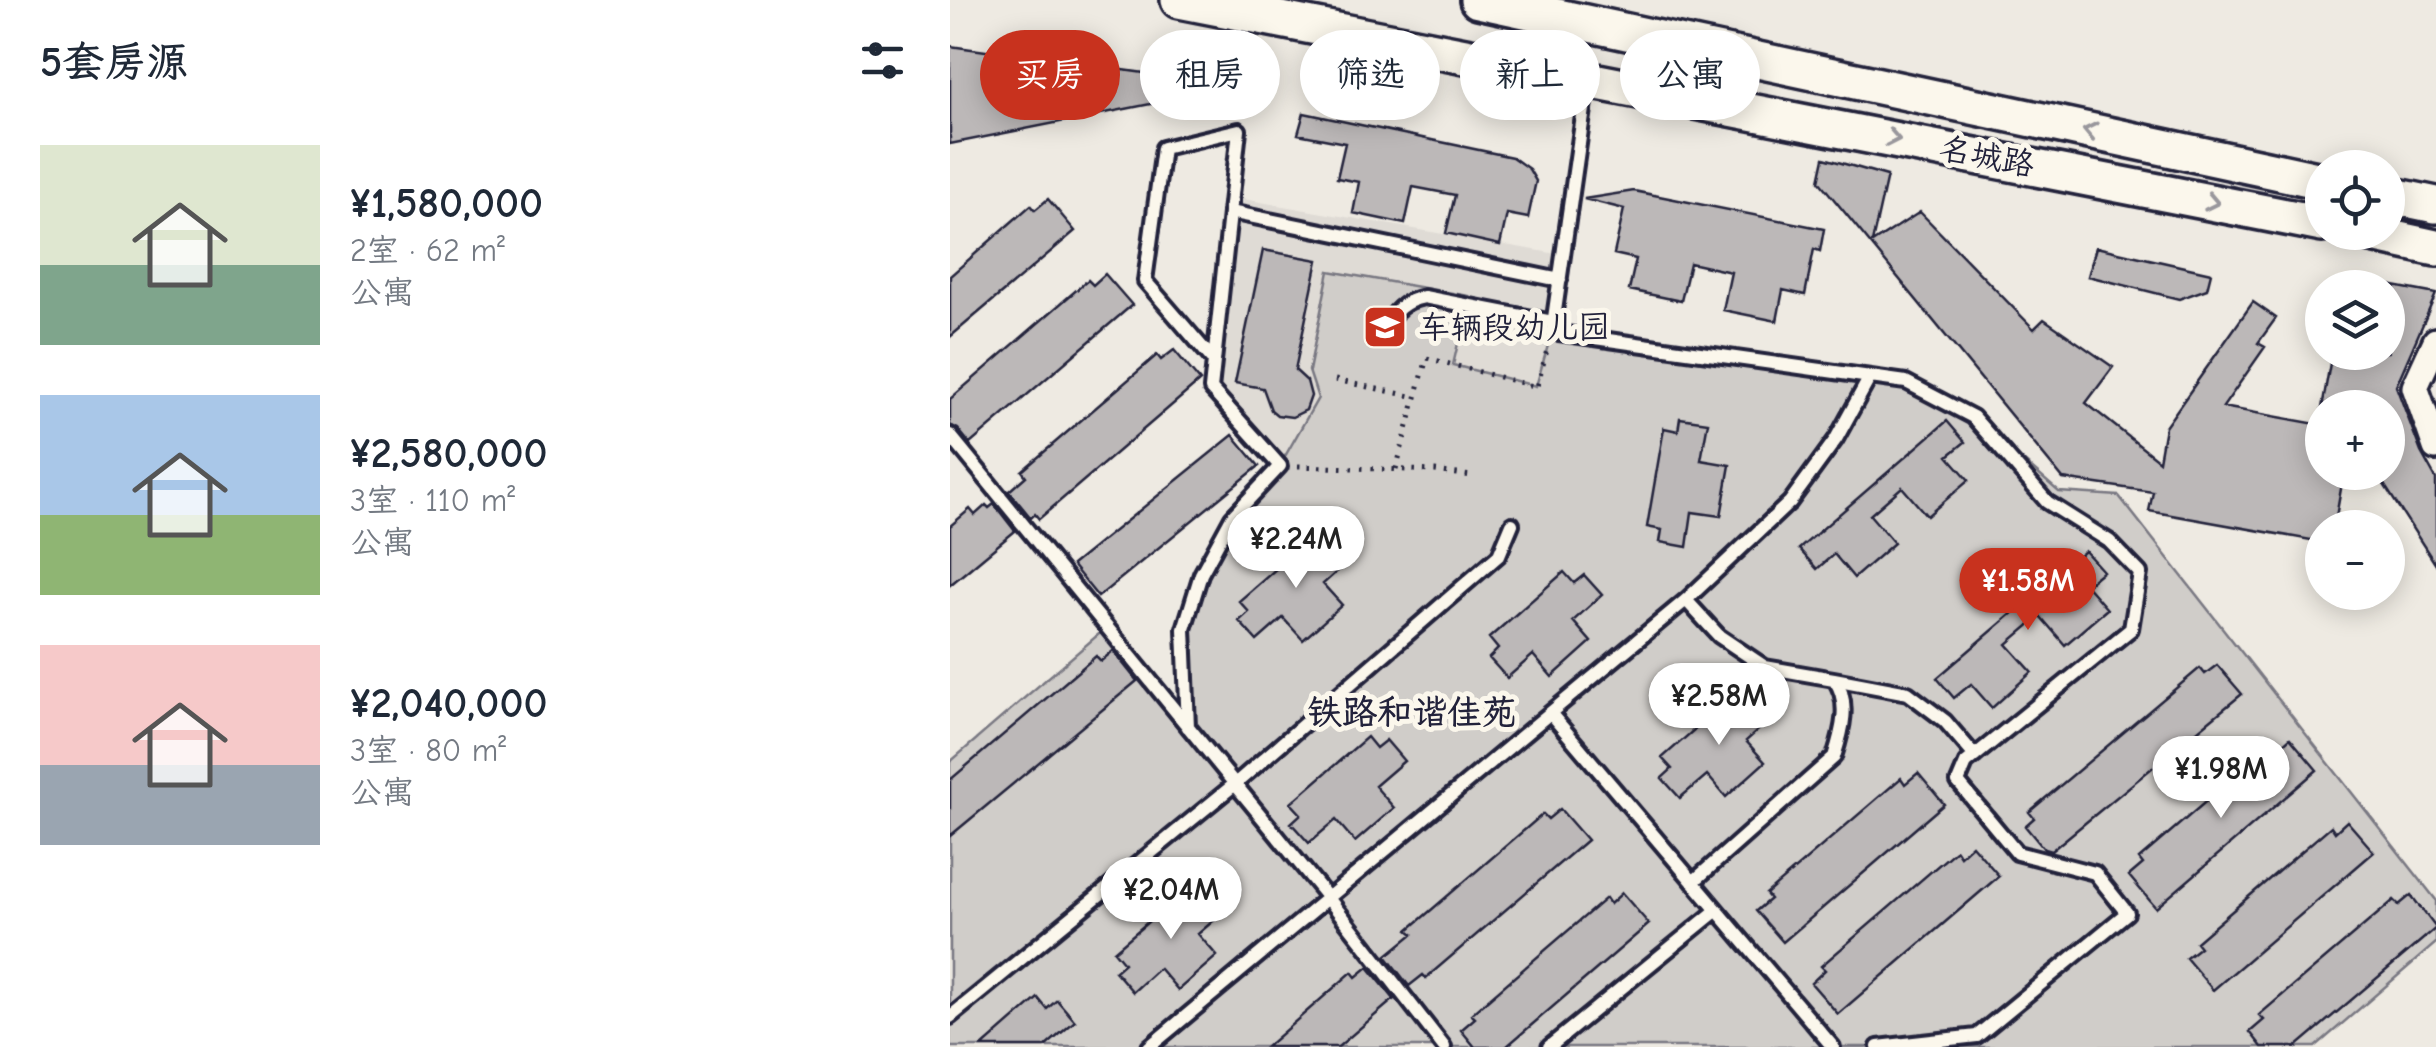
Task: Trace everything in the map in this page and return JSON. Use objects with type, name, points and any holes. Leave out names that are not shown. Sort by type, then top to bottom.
[{"type":"main road","name":"名城路","points":[[1179,0],[1312,12],[1460,47]]},
{"type":"main road","name":"名城路","points":[[1478,0],[2305,177]]},
{"type":"main road","name":"名城路","points":[[1600,80],[2305,221]]},
{"type":"main road","points":[[2405,198],[2436,205]]},
{"type":"main road","points":[[2405,241],[2436,248]]},
{"type":"street","points":[[2436,340],[2415,387],[2436,448]]},
{"type":"lane","points":[[1553,327],[1583,120]]},
{"type":"lane","points":[[1188,727],[1184,629],[1201,574],[1232,517],[1280,466],[1211,388],[1214,361],[1230,212],[1238,130],[1162,148],[1145,281],[1214,361]]},
{"type":"lane","points":[[1230,212],[1560,280]]},
{"type":"lane","points":[[1385,328],[1394,311],[1424,296],[1553,327],[1906,382],[1974,417],[2047,502],[2109,541],[2140,573],[2131,629],[1966,763],[1958,782],[2017,854],[2095,873],[2127,913],[1978,1036],[1878,1047]]},
{"type":"lane","points":[[1150,1047],[1686,600],[1790,502],[1836,440],[1870,377]]},
{"type":"lane","points":[[950,435],[1328,898],[1444,1047]]},
{"type":"lane","points":[[950,1017],[1235,784],[1499,555],[1512,524]]},
{"type":"lane","points":[[1686,600],[1718,636],[1765,666],[1908,693],[1945,721],[1974,756]]},
{"type":"lane","points":[[1693,882],[1834,757],[1843,728],[1842,690],[1834,679]]},
{"type":"lane","points":[[1550,713],[1833,1047]]},
{"type":"lane","points":[[1550,1047],[1717,910]]},
{"type":"path","points":[[1396,470],[1427,358],[1537,386],[1553,327]]},
{"type":"path","points":[[1336,380],[1416,397]]},
{"type":"path","points":[[1280,466],[1472,476]]},
{"type":"shaded area","name":"车辆段幼儿园","points":[[1232,197],[1563,255],[1552,332],[1537,387],[1411,354],[1280,466],[1211,389]]},
{"type":"shaded area","points":[[1329,271],[1469,296],[1453,365],[1536,386],[1552,332],[1906,382],[1973,417],[2059,492],[2119,496],[2436,900],[2436,943],[2315,1047],[950,1047],[950,762],[1107,627],[1187,726],[1184,629],[1232,517],[1280,465],[1318,398],[1309,371]]},
{"type":"building","points":[[950,46],[980,50],[980,120],[1070,120],[950,144]]},
{"type":"building","points":[[1120,70],[1140,72],[1140,106],[1120,110]]},
{"type":"building","points":[[1302,120],[1337,120],[1512,157],[1529,169],[1536,181],[1528,218],[1507,214],[1500,245],[1446,233],[1455,195],[1413,187],[1405,224],[1353,213],[1359,182],[1337,178],[1345,143],[1298,134]]},
{"type":"building","points":[[1824,158],[1887,176],[1872,243],[1920,212],[2034,329],[2044,319],[2113,367],[2086,403],[2159,461],[2165,427],[2253,302],[2276,318],[2258,343],[2265,347],[2223,407],[2305,422],[2305,490],[2341,490],[2337,510],[2305,510],[2305,539],[2149,511],[2153,492],[2063,479],[1819,181]]},
{"type":"building","points":[[1634,191],[1824,229],[1820,251],[1814,249],[1805,295],[1783,290],[1777,321],[1723,310],[1731,272],[1690,263],[1681,301],[1629,290],[1636,259],[1614,254],[1624,209],[1584,199]]},
{"type":"building","points":[[1048,199],[1075,231],[950,337],[950,276],[1031,205],[1035,210]]},
{"type":"building","points":[[2096,247],[2211,273],[2207,289],[2179,299],[2088,276]]},
{"type":"building","points":[[1263,250],[1318,260],[1295,370],[1307,381],[1311,396],[1306,410],[1292,417],[1271,410],[1263,388],[1235,383]]},
{"type":"building","points":[[1105,274],[1132,305],[970,444],[950,425],[950,399],[1088,280],[1093,285]]},
{"type":"building","points":[[2405,288],[2436,294],[2405,365]]},
{"type":"building","points":[[1174,350],[1200,381],[1039,519],[1035,514],[1031,518],[1009,491],[1026,476],[1022,471],[1157,355],[1161,360]]},
{"type":"building","points":[[2329,370],[2403,370],[2398,390],[2325,390]]},
{"type":"building","points":[[2405,410],[2436,479],[2436,565],[2405,517],[2405,510],[2401,510],[2388,490],[2405,490]]},
{"type":"building","points":[[1680,418],[1708,422],[1701,460],[1730,465],[1721,516],[1692,512],[1687,547],[1660,542],[1662,530],[1647,527],[1664,428],[1678,431]]},
{"type":"building","points":[[1947,421],[1965,442],[1948,456],[1969,480],[1927,516],[1902,487],[1870,515],[1894,543],[1854,578],[1834,554],[1817,569],[1799,549]]},
{"type":"building","points":[[1233,435],[1259,466],[1098,597],[1072,565]]},
{"type":"building","points":[[994,504],[1015,531],[950,585],[950,526],[970,509],[975,515],[986,505],[989,508]]},
{"type":"building","points":[[1315,535],[1324,546],[1334,538],[1352,558],[1323,584],[1342,605],[1303,640],[1283,618],[1257,641],[1239,621],[1249,612],[1239,601]]},
{"type":"building","points":[[2085,551],[2103,571],[2086,585],[2107,609],[2065,645],[2040,616],[2007,644],[2032,672],[1992,708],[1971,684],[1954,698],[1937,678]]},
{"type":"building","points":[[1564,572],[1574,583],[1584,575],[1602,595],[1573,621],[1591,642],[1552,677],[1533,655],[1507,678],[1489,658],[1498,649],[1489,638]]},
{"type":"building","points":[[1113,651],[1137,681],[950,836],[950,780],[1096,656],[1101,661]]},
{"type":"building","points":[[2217,665],[2242,694],[2051,851],[2044,849],[2025,826],[2034,818],[2029,812],[2200,668],[2205,674]]},
{"type":"building","points":[[1737,692],[1747,703],[1757,695],[1775,715],[1746,741],[1765,762],[1726,797],[1707,775],[1680,798],[1662,778],[1672,769],[1662,758]]},
{"type":"building","points":[[1367,737],[1376,748],[1386,740],[1404,761],[1375,786],[1394,808],[1355,842],[1336,820],[1309,843],[1291,823],[1301,814],[1291,803]]},
{"type":"building","points":[[2290,738],[2317,770],[2156,908],[2129,876],[2143,864],[2139,859],[2274,743],[2278,749]]},
{"type":"building","points":[[1918,773],[1944,804],[1783,942],[1756,911],[1770,899],[1766,894],[1901,778],[1905,784]]},
{"type":"building","points":[[1560,809],[1587,840],[1426,978],[1423,975],[1409,986],[1386,956],[1413,934],[1408,930],[1543,814],[1548,819]]},
{"type":"building","points":[[2347,821],[2374,852],[2213,990],[2186,958],[2200,947],[2196,942],[2331,826],[2335,832]]},
{"type":"building","points":[[1972,845],[1999,876],[1838,1014],[1811,983],[1825,970],[1821,966],[1956,850],[1960,856]]},
{"type":"building","points":[[1190,886],[1200,897],[1209,888],[1227,909],[1198,934],[1217,956],[1178,990],[1159,968],[1133,992],[1115,971],[1124,963],[1114,951]]},
{"type":"building","points":[[1622,893],[1649,924],[1506,1047],[1475,1047],[1461,1030],[1475,1018],[1471,1014],[1606,898],[1610,904]]},
{"type":"building","points":[[2411,895],[2436,928],[2296,1047],[2262,1047],[2250,1032],[2264,1020],[2259,1015],[2394,900],[2399,905]]},
{"type":"building","points":[[1368,967],[1394,999],[1338,1047],[1266,1047],[1352,972],[1356,977]]},
{"type":"building","points":[[1038,998],[1047,1009],[1057,1000],[1075,1021],[1045,1047],[982,1047]]},
{"type":"place","name":"车辆段幼儿园","points":[[1385,327]]},
{"type":"district","name":"铁路和谐佳苑","points":[[1412,712]]}]
